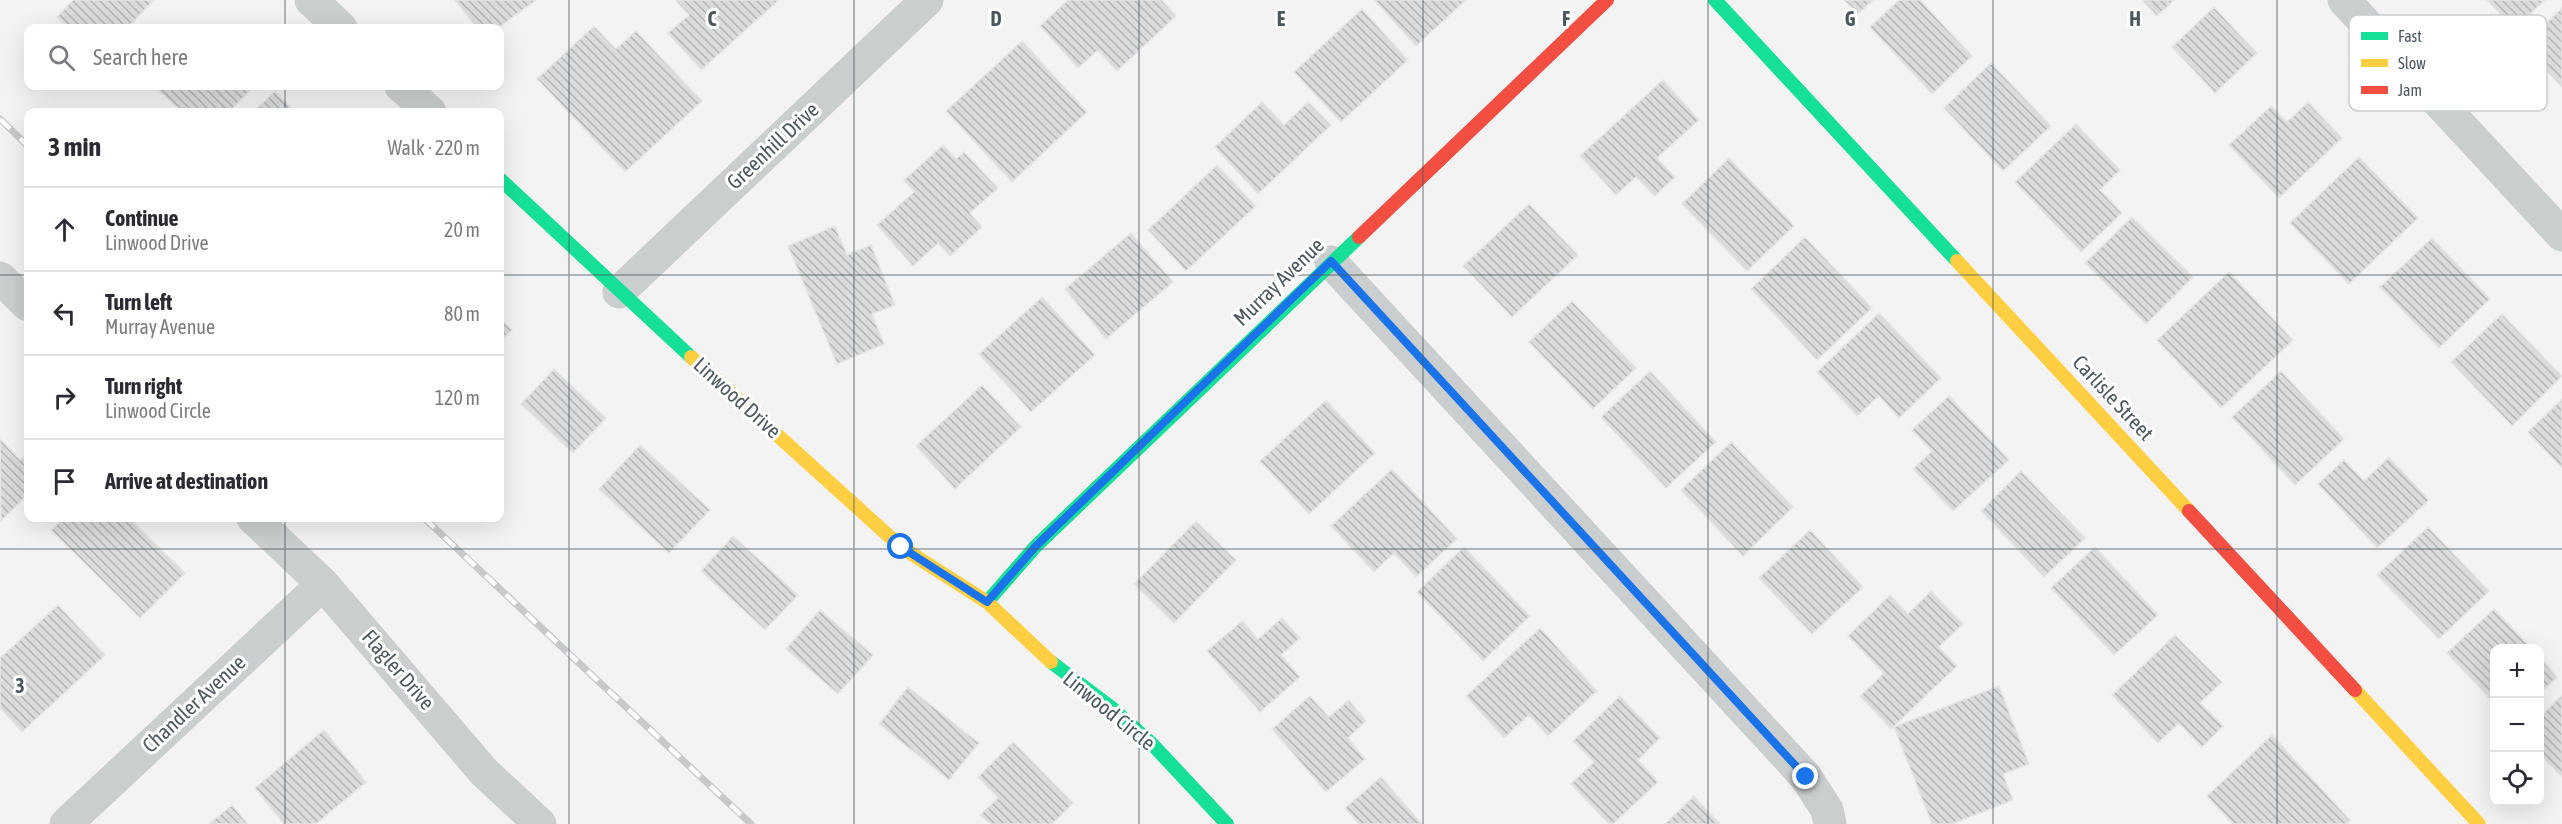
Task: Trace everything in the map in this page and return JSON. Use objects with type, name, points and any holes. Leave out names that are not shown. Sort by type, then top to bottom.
[{"type":"street","points":[[311,0],[337,24]]},
{"type":"street","name":"Greenhill Drive","points":[[619,292],[927,0]]},
{"type":"street","name":"Murray Avenue","points":[[987,602],[1036,546],[1331,261],[1607,0]]},
{"type":"street","name":"Carlisle Street","points":[[1715,0],[2480,824]]},
{"type":"street","points":[[2344,0],[2358,15]]},
{"type":"street","points":[[405,90],[426,108]]},
{"type":"street","points":[[2447,111],[2562,235]]},
{"type":"street","name":"Linwood Drive","points":[[504,182],[619,292],[901,547],[987,602]]},
{"type":"street","points":[[1331,261],[1806,777],[1827,810],[1830,824]]},
{"type":"street","points":[[0,278],[24,301]]},
{"type":"street","name":"Flagler Drive","points":[[257,522],[323,584],[484,772],[540,824]]},
{"type":"street","name":"Chandler Avenue","points":[[66,824],[323,584]]},
{"type":"street","name":"Linwood Circle","points":[[987,602],[1058,669],[1112,708],[1152,744],[1227,824]]},
{"type":"building","points":[[73,0],[154,0],[131,24],[65,24],[57,17]]},
{"type":"building","points":[[455,0],[536,0],[503,24],[474,24]]},
{"type":"building","points":[[675,0],[779,0],[701,70],[668,33],[689,15]]},
{"type":"building","points":[[1068,0],[1162,0],[1176,16],[1117,71],[1098,50],[1078,68],[1040,26]]},
{"type":"building","points":[[1374,0],[1466,0],[1416,46]]},
{"type":"building","points":[[1844,0],[1873,0],[1858,14]]},
{"type":"building","points":[[1899,0],[1920,0],[1972,56],[1932,94],[1870,27]]},
{"type":"building","points":[[2142,0],[2174,0],[2157,16]]},
{"type":"building","points":[[2487,0],[2545,0],[2529,15],[2501,15]]},
{"type":"building","points":[[2214,7],[2257,53],[2215,93],[2172,47]]},
{"type":"building","points":[[2562,8],[2562,87],[2547,72],[2547,22]]},
{"type":"building","points":[[1362,9],[1408,60],[1341,122],[1294,72]]},
{"type":"building","points":[[594,26],[616,49],[636,31],[702,101],[625,172],[537,79]]},
{"type":"building","points":[[1022,41],[1087,112],[1012,182],[946,111]]},
{"type":"building","points":[[1991,63],[2051,126],[2003,171],[1944,108]]},
{"type":"building","points":[[1663,80],[1699,120],[1657,158],[1675,177],[1655,196],[1636,177],[1616,195],[1580,156]]},
{"type":"building","points":[[158,90],[250,90],[233,108],[178,108]]},
{"type":"building","points":[[275,91],[291,108],[257,108]]},
{"type":"building","points":[[1262,102],[1284,125],[1308,102],[1331,125],[1258,194],[1215,147]]},
{"type":"building","points":[[2308,102],[2342,138],[2279,198],[2229,145],[2271,106],[2287,122]]},
{"type":"building","points":[[2076,124],[2120,170],[2100,190],[2122,213],[2081,252],[2015,182]]},
{"type":"building","points":[[943,145],[956,159],[964,152],[998,188],[970,213],[982,227],[950,256],[938,243],[913,266],[877,225],[914,192],[904,180]]},
{"type":"building","points":[[2359,157],[2418,218],[2349,284],[2290,223]]},
{"type":"building","points":[[1729,158],[1794,226],[1747,271],[1682,204]]},
{"type":"building","points":[[1217,165],[1256,206],[1186,271],[1148,230]]},
{"type":"building","points":[[1529,204],[1578,255],[1512,317],[1463,266]]},
{"type":"building","points":[[2132,217],[2193,277],[2146,324],[2085,263]]},
{"type":"building","points":[[835,226],[847,255],[871,245],[895,305],[872,314],[884,344],[837,364],[788,246]]},
{"type":"building","points":[[1131,233],[1173,282],[1106,339],[1065,289]]},
{"type":"building","points":[[1805,237],[1872,308],[1817,360],[1751,289]]},
{"type":"building","points":[[2432,238],[2490,299],[2439,348],[2380,287]]},
{"type":"building","points":[[2229,272],[2293,340],[2221,408],[2157,340]]},
{"type":"building","points":[[1042,297],[1095,355],[1031,412],[979,354]]},
{"type":"building","points":[[1572,301],[1636,368],[1593,409],[1529,342]]},
{"type":"building","points":[[1879,313],[1941,378],[1899,418],[1879,396],[1857,416],[1817,372]]},
{"type":"building","points":[[2502,314],[2562,376],[2512,426],[2451,362]]},
{"type":"building","points":[[504,322],[512,330],[504,338]]},
{"type":"building","points":[[554,369],[606,418],[573,453],[521,404]]},
{"type":"building","points":[[1650,371],[1716,442],[1666,488],[1601,417]]},
{"type":"building","points":[[2281,371],[2344,439],[2295,485],[2232,417]]},
{"type":"building","points":[[982,385],[1021,427],[955,489],[916,446]]},
{"type":"building","points":[[1949,396],[2009,460],[1953,511],[1913,469],[1932,451],[1912,430]]},
{"type":"building","points":[[2562,399],[2562,468],[2528,432]]},
{"type":"building","points":[[1326,400],[1375,453],[1309,514],[1260,461]]},
{"type":"building","points":[[0,439],[20,460],[24,456],[24,498],[1,521]]},
{"type":"building","points":[[1731,442],[1793,507],[1743,556],[1681,490]]},
{"type":"building","points":[[640,445],[710,510],[669,553],[599,489]]},
{"type":"building","points":[[2389,457],[2429,500],[2377,548],[2318,484],[2344,460],[2364,481]]},
{"type":"building","points":[[1392,469],[1457,539],[1416,577],[1394,553],[1374,572],[1331,526]]},
{"type":"building","points":[[2021,471],[2085,538],[2044,577],[1981,511]]},
{"type":"building","points":[[1196,521],[1236,560],[1174,623],[1134,584]]},
{"type":"building","points":[[60,522],[133,522],[185,573],[140,618],[51,530]]},
{"type":"building","points":[[2428,527],[2489,591],[2439,639],[2377,575]]},
{"type":"building","points":[[1810,530],[1863,587],[1812,634],[1759,578]]},
{"type":"building","points":[[733,536],[798,595],[765,630],[701,571]]},
{"type":"building","points":[[1464,547],[1530,616],[1483,661],[1417,592]]},
{"type":"building","points":[[2095,547],[2158,615],[2114,655],[2051,588]]},
{"type":"building","points":[[1931,591],[1963,624],[1939,647],[1957,666],[1891,729],[1860,696],[1884,673],[1848,636],[1890,595],[1908,614]]},
{"type":"building","points":[[58,605],[105,655],[22,732],[0,708],[0,658]]},
{"type":"building","points":[[2494,609],[2527,644],[2490,644],[2490,699],[2447,653]]},
{"type":"building","points":[[820,610],[873,655],[838,694],[786,649]]},
{"type":"building","points":[[1282,618],[1300,638],[1281,655],[1300,677],[1260,712],[1207,651],[1242,621],[1258,639]]},
{"type":"building","points":[[1540,628],[1597,691],[1548,736],[1529,715],[1504,738],[1466,696]]},
{"type":"building","points":[[2175,635],[2222,682],[2200,703],[2223,726],[2202,747],[2179,723],[2158,743],[2112,695]]},
{"type":"building","points":[[2544,662],[2557,677],[2544,689]]},
{"type":"building","points":[[1999,686],[2029,764],[2003,774],[2013,800],[1952,824],[1932,824],[1894,727]]},
{"type":"building","points":[[908,687],[979,743],[949,780],[879,724]]},
{"type":"building","points":[[2562,695],[2562,777],[2544,758],[2544,713]]},
{"type":"building","points":[[1310,696],[1329,717],[1349,700],[1366,721],[1348,738],[1365,759],[1326,792],[1272,729]]},
{"type":"building","points":[[1620,696],[1660,738],[1638,760],[1658,782],[1613,824],[1609,824],[1571,784],[1594,762],[1573,741]]},
{"type":"building","points":[[324,730],[366,782],[316,824],[284,824],[255,788]]},
{"type":"building","points":[[2272,735],[2350,820],[2346,824],[2233,824],[2207,796]]},
{"type":"building","points":[[1013,742],[1073,803],[1052,824],[990,824],[980,815],[998,798],[978,777]]},
{"type":"building","points":[[1381,777],[1422,824],[1359,824],[1345,808]]},
{"type":"building","points":[[1694,796],[1720,824],[1665,824]]},
{"type":"building","points":[[232,805],[248,824],[209,824]]},
{"type":"railway","points":[[0,119],[24,142]]},
{"type":"railway","points":[[428,522],[751,824]]},
{"type":"traffic: fast","points":[[1715,0],[1957,261]]},
{"type":"traffic: fast","points":[[504,183],[691,357]]},
{"type":"traffic: fast","points":[[987,602],[1036,546],[1359,237]]},
{"type":"traffic: fast","points":[[1051,662],[1112,708],[1152,744],[1227,824]]},
{"type":"traffic: slow","points":[[1957,261],[2189,511]]},
{"type":"traffic: slow","points":[[691,357],[901,547],[987,602],[1051,662]]},
{"type":"traffic: slow","points":[[2355,690],[2479,824]]},
{"type":"traffic: jam","points":[[1359,237],[1607,0]]},
{"type":"traffic: jam","points":[[2189,511],[2355,690]]},
{"type":"route","points":[[901,547],[987,602],[1036,546],[1331,261],[1806,777]]}]
